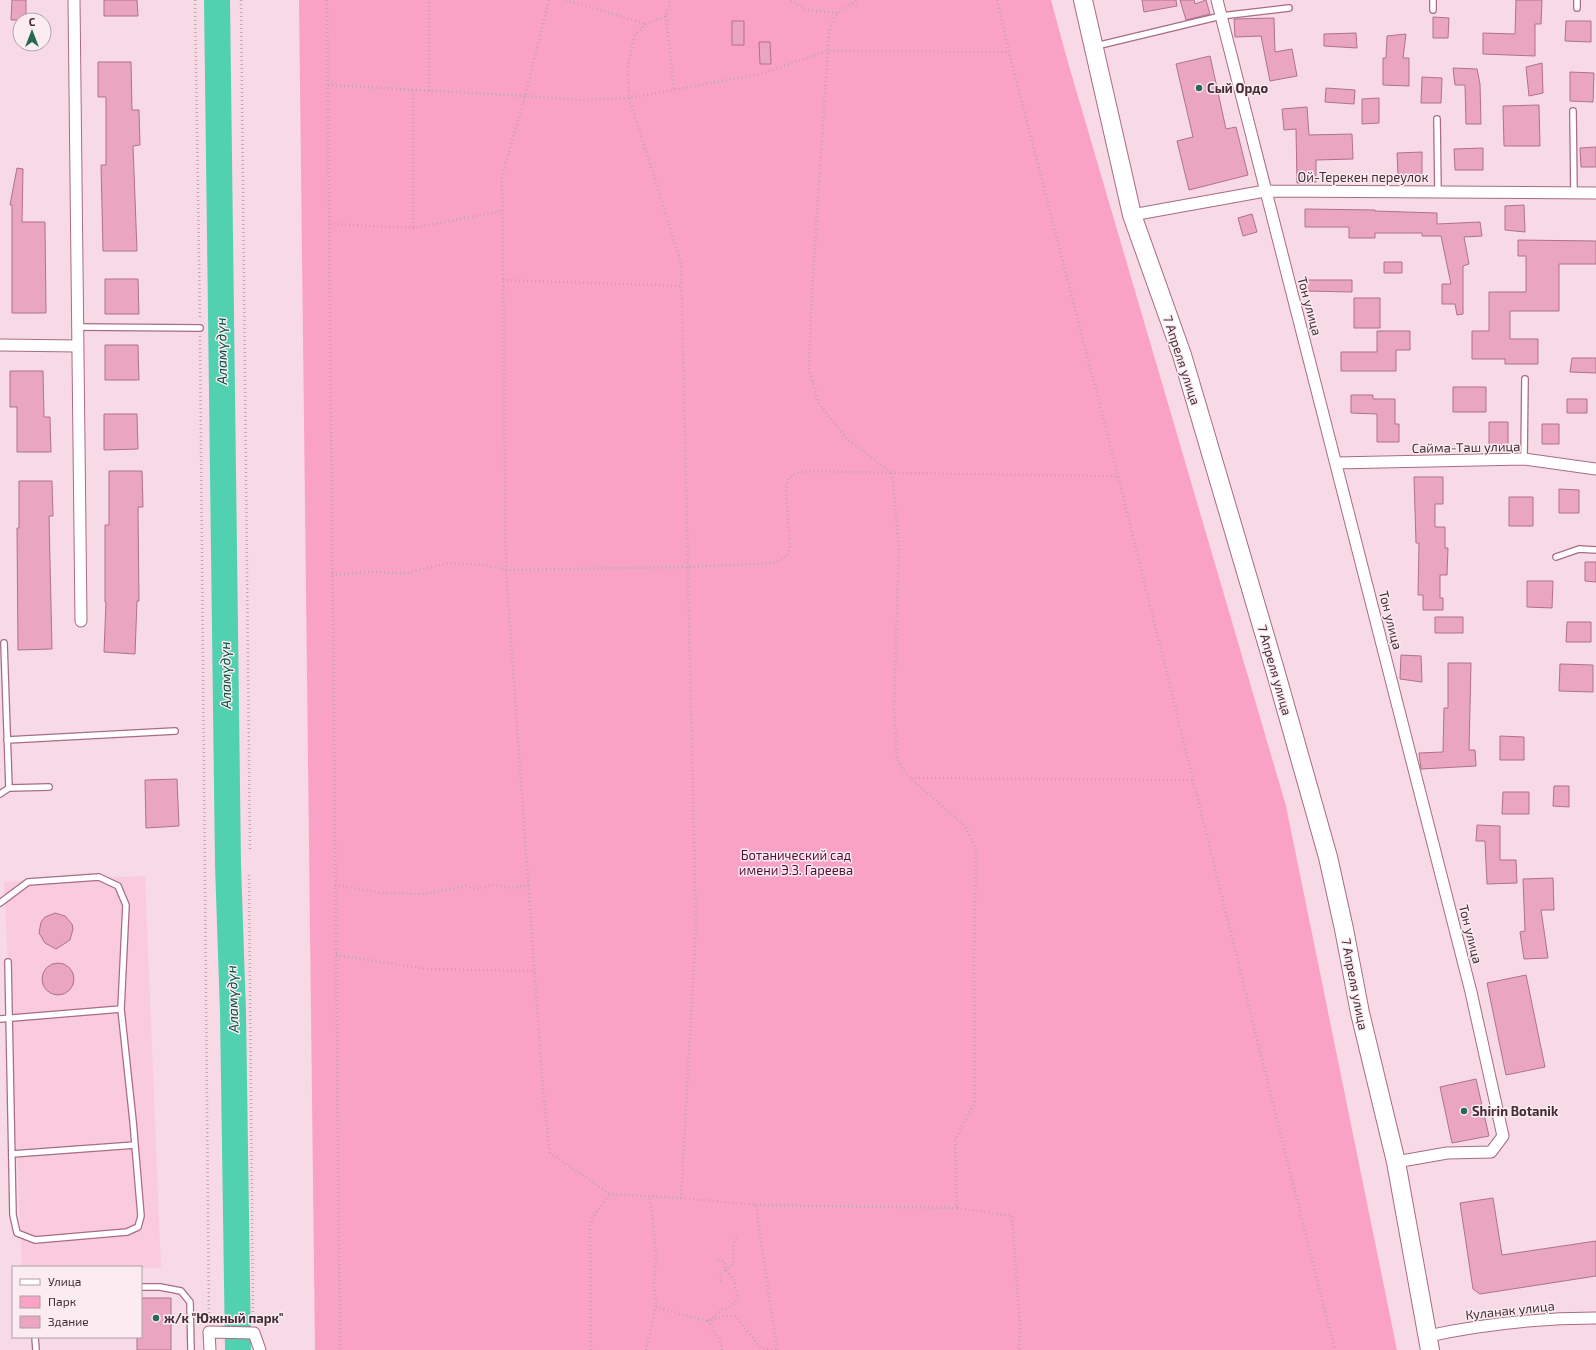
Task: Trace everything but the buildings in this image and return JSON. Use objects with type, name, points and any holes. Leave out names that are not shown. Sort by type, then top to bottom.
[{"type":"main road","name":"7 Апреля улица","points":[[1083,0],[1132,215],[1182,355],[1306,776],[1328,857],[1344,929],[1360,1013],[1396,1162],[1429,1343]]},
{"type":"street","points":[[74,0],[81,621]]},
{"type":"street","name":"Тон улица","points":[[1217,0],[1469,984],[1503,1136],[1491,1152],[1446,1153],[1396,1162]]},
{"type":"street","name":"Ой-Терекен переулок","points":[[1132,215],[1265,191],[1596,193]]},
{"type":"street","points":[[0,345],[78,346]]},
{"type":"street","name":"Сайма-Таш улица","points":[[1336,463],[1524,459],[1596,469]]},
{"type":"street","name":"Куланак улица","points":[[1429,1343],[1467,1328],[1551,1318],[1596,1318]]},
{"type":"street","points":[[210,1350],[211,1332],[250,1333],[260,1350]]},
{"type":"lane","points":[[1434,0],[1434,10]]},
{"type":"lane","points":[[1577,0],[1577,8]]},
{"type":"lane","points":[[1094,47],[1220,16],[1289,8]]},
{"type":"lane","points":[[1573,111],[1574,193]]},
{"type":"lane","points":[[1437,119],[1438,192]]},
{"type":"lane","points":[[77,327],[200,328]]},
{"type":"lane","points":[[1524,379],[1524,459]]},
{"type":"lane","points":[[1556,557],[1579,549],[1596,550]]},
{"type":"lane","points":[[4,643],[9,788]]},
{"type":"lane","points":[[8,740],[175,732]]},
{"type":"lane","points":[[0,794],[9,788],[49,787]]},
{"type":"lane","points":[[0,903],[28,882],[99,877],[118,886],[126,905],[121,1009],[141,1216],[138,1227],[127,1232],[35,1240],[17,1233],[12,1215],[8,962]]},
{"type":"lane","points":[[0,1019],[121,1009]]},
{"type":"lane","points":[[12,1154],[135,1146]]},
{"type":"lane","points":[[142,1287],[160,1287],[181,1291],[190,1302],[190,1350]]},
{"type":"lane","points":[[35,1338],[36,1350]]},
{"type":"path","points":[[195,0],[200,328],[204,859],[211,1332]]},
{"type":"path","points":[[241,0],[250,852]]},
{"type":"path","points":[[327,0],[340,1350]]},
{"type":"path","points":[[429,91],[430,0]]},
{"type":"path","points":[[549,0],[525,96],[502,176],[502,211],[506,570],[543,1090],[550,1153],[610,1194],[682,1198],[756,1205],[957,1208],[1012,1216],[1020,1326],[1019,1350]]},
{"type":"path","points":[[566,0],[646,24]]},
{"type":"path","points":[[670,0],[666,16],[674,89]]},
{"type":"path","points":[[791,0],[806,10],[838,13]]},
{"type":"path","points":[[858,0],[838,13],[832,21],[827,51],[812,290],[809,369],[819,404],[846,438],[892,473],[899,547],[894,706],[896,759],[906,774],[965,826],[976,848],[974,957],[975,1102],[956,1140],[957,1208]]},
{"type":"path","points":[[997,0],[1118,476],[1335,1350]]},
{"type":"path","points":[[666,16],[646,24],[635,35],[628,64],[629,98],[682,262],[696,926],[682,1198]]},
{"type":"path","points":[[328,85],[578,100],[629,98],[760,74],[827,51],[1009,52]]},
{"type":"path","points":[[413,90],[413,228]]},
{"type":"path","points":[[329,224],[413,228],[502,211]]},
{"type":"path","points":[[503,280],[682,286]]},
{"type":"path","points":[[332,575],[367,572],[406,573],[448,564],[485,565],[506,570],[688,567],[775,563],[787,556],[790,546],[786,489],[789,478],[798,472],[1118,476]]},
{"type":"path","points":[[911,778],[1193,780]]},
{"type":"path","points":[[249,875],[250,1333]]},
{"type":"path","points":[[336,885],[382,893],[425,894],[466,886],[477,889],[494,885],[511,888],[528,885]]},
{"type":"path","points":[[336,955],[426,969],[535,971]]},
{"type":"path","points":[[591,1350],[590,1221],[610,1194]]},
{"type":"path","points":[[646,1350],[656,1306],[654,1287],[656,1255],[652,1213],[648,1196]]},
{"type":"path","points":[[656,1306],[679,1314],[708,1321],[724,1316],[736,1316],[757,1345],[767,1350],[777,1350],[756,1205]]},
{"type":"path","points":[[721,1284],[720,1276],[733,1264],[733,1246],[737,1237]]},
{"type":"path","points":[[708,1321],[723,1309],[731,1306],[738,1298],[735,1281],[726,1270],[724,1262],[718,1259]]},
{"type":"path","points":[[708,1321],[720,1343],[722,1350]]},
{"type":"shaded area","points":[[145,876],[161,1268],[142,1268],[142,1266],[22,1266],[4,882]]},
{"type":"green space","name":"Ботанический сад имени Э.З. Гареева","points":[[299,0],[1051,0],[1286,806],[1397,1350],[315,1350]]},
{"type":"waterway","name":"Аламүдүн","points":[[217,0],[228,865],[233,1012],[238,1350]]},
{"type":"place","name":"Сый Ордо","points":[[1199,88]]},
{"type":"place","name":"Shirin Botanik","points":[[1464,1111]]},
{"type":"place","name":"ж/к \"Южный парк\"","points":[[156,1318]]}]
